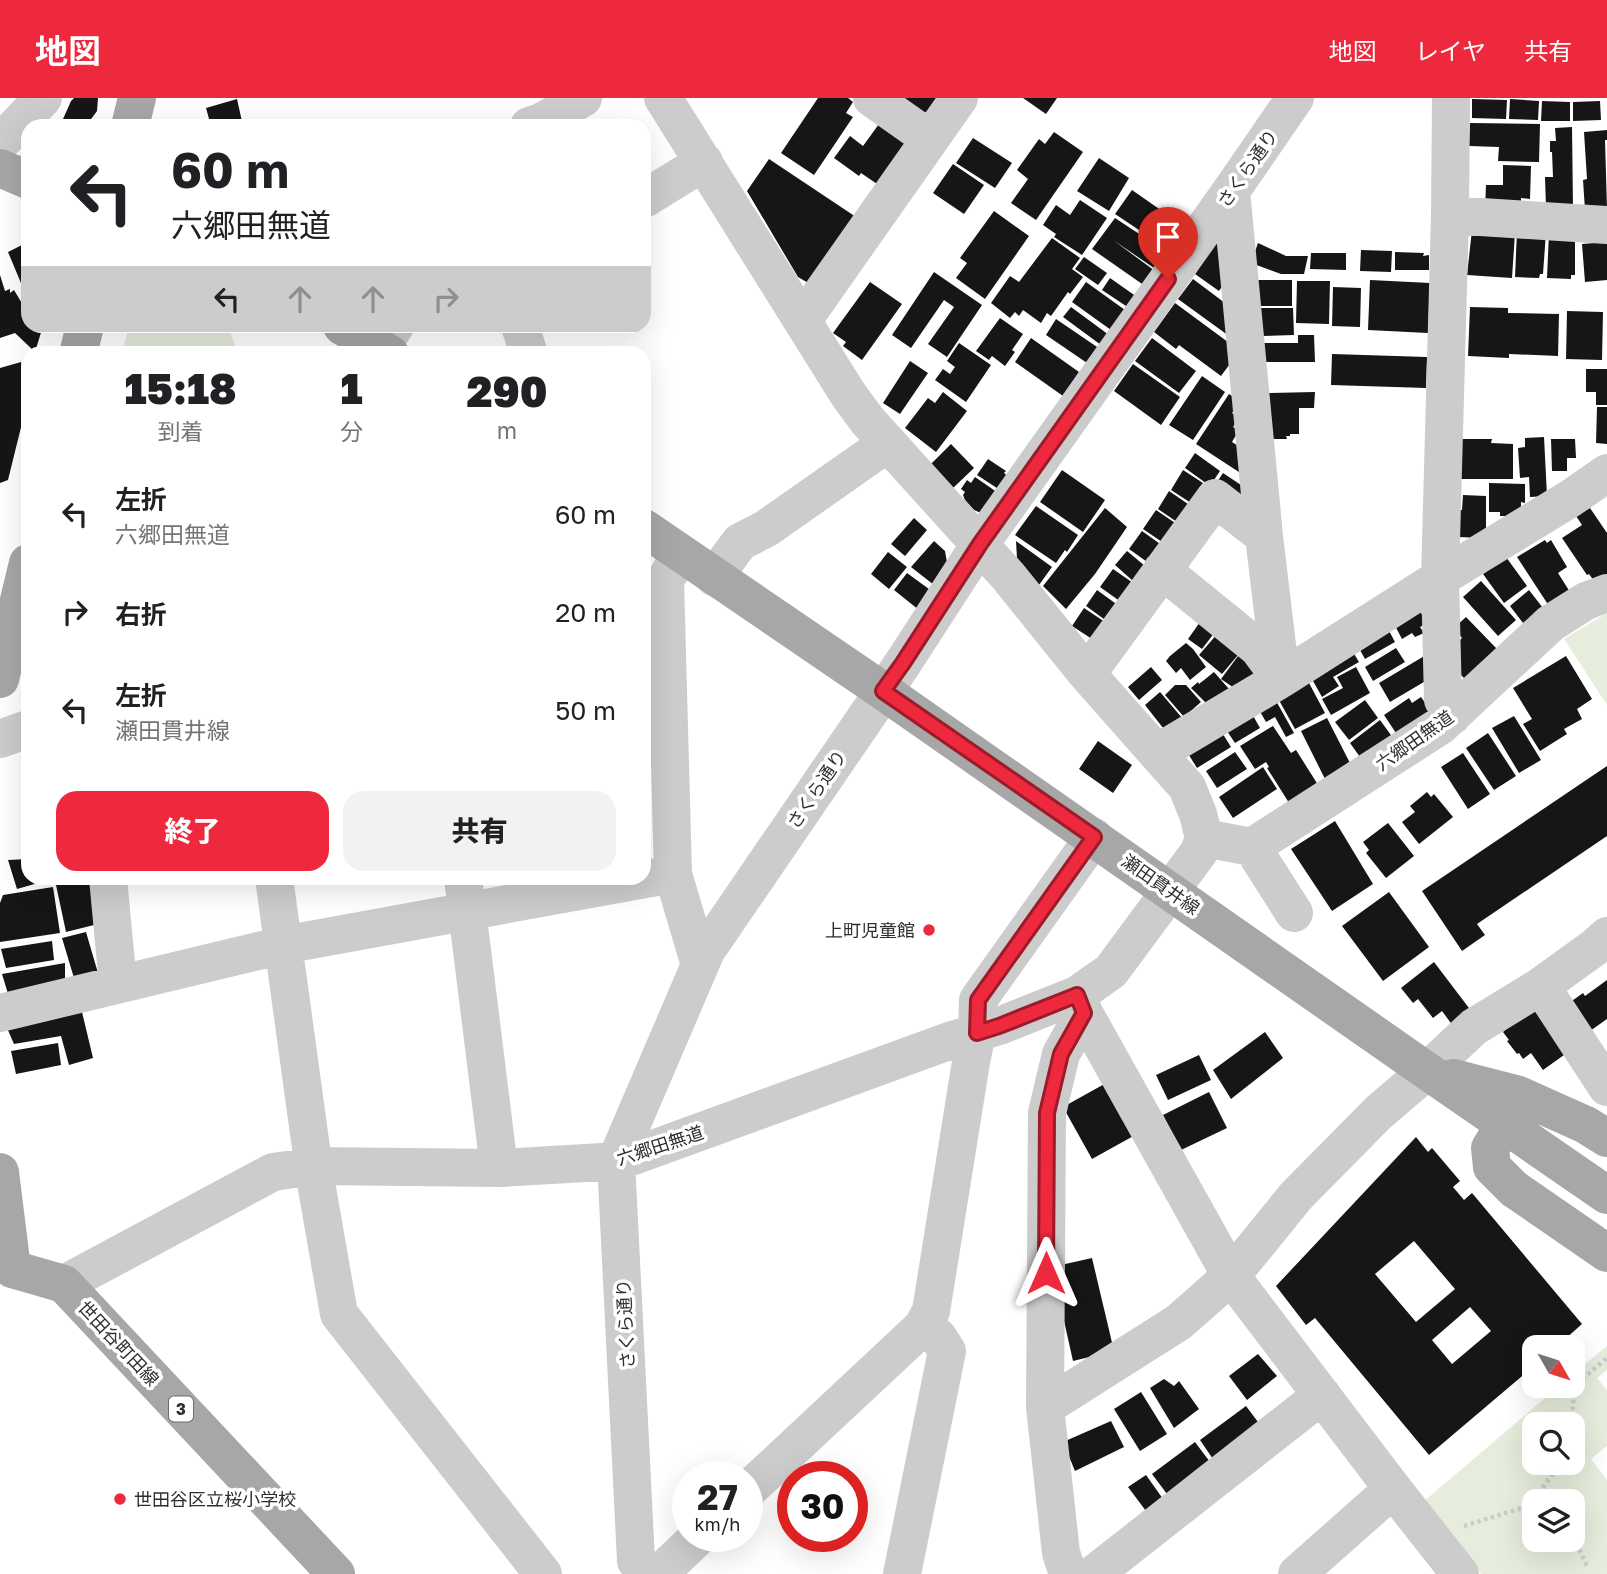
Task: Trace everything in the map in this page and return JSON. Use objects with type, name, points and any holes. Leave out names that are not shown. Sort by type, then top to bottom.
[{"type":"main road","points":[[132,119],[137,98]]},
{"type":"main road","points":[[0,168],[21,177]]},
{"type":"main road","points":[[362,333],[388,342]]},
{"type":"main road","name":"瀬田貫井線","points":[[651,533],[1094,837],[1607,1195]]},
{"type":"main road","points":[[0,679],[21,592]]},
{"type":"main road","points":[[1427,1071],[1519,1095],[1586,1125],[1607,1138]]},
{"type":"main road","points":[[1505,1124],[1490,1148],[1492,1167],[1514,1189],[1607,1253]]},
{"type":"main road","points":[[0,1172],[6,1272],[64,1284]]},
{"type":"main road","name":"世田谷町田線","points":[[64,1284],[335,1574]]},
{"type":"street","points":[[23,119],[43,98]]},
{"type":"street","points":[[546,119],[583,98]]},
{"type":"street","points":[[663,98],[848,394],[867,420],[1008,576],[1087,674],[1187,787],[1204,838],[1252,848],[1294,913]]},
{"type":"street","points":[[872,98],[930,139]]},
{"type":"street","points":[[803,320],[959,98]]},
{"type":"street","name":"さくら通り","points":[[646,1574],[636,1561],[616,1161],[706,951],[903,663],[980,544],[1295,98]]},
{"type":"street","points":[[1451,98],[1440,578],[1443,700],[1452,716]]},
{"type":"street","points":[[0,143],[21,121]]},
{"type":"street","points":[[651,195],[704,162]]},
{"type":"street","points":[[1231,191],[1264,536],[1281,679]]},
{"type":"street","points":[[1450,215],[1607,225]]},
{"type":"street","points":[[714,577],[740,542],[767,528],[888,443]]},
{"type":"street","points":[[1157,753],[1281,679],[1607,473]]},
{"type":"street","points":[[1087,674],[1215,498],[1264,536]]},
{"type":"street","points":[[681,554],[665,580],[673,874],[700,965]]},
{"type":"street","points":[[1162,570],[1258,648],[1281,679]]},
{"type":"street","name":"六郷田無道","points":[[1252,848],[1440,726],[1551,622],[1586,601],[1607,593]]},
{"type":"street","points":[[0,740],[21,732]]},
{"type":"street","points":[[763,1476],[923,1326],[931,1311],[977,1033],[978,1000],[1094,837]]},
{"type":"street","name":"六郷田無道","points":[[64,1284],[273,1172],[314,1167],[499,1168],[616,1161],[949,1041],[1080,1004],[1111,971],[1199,852],[1204,838]]},
{"type":"street","points":[[651,876],[673,874]]},
{"type":"street","points":[[109,885],[118,984]]},
{"type":"street","points":[[275,885],[314,1167],[339,1314],[543,1574]]},
{"type":"street","points":[[0,1013],[283,945],[465,895],[564,885]]},
{"type":"street","points":[[465,895],[499,1168]]},
{"type":"street","points":[[1045,1407],[1179,1322],[1231,1276],[1296,1196],[1378,1113],[1474,1027],[1541,986],[1607,936]]},
{"type":"street","points":[[1541,986],[1607,1087]]},
{"type":"street","points":[[1080,1004],[1231,1276],[1460,1574]]},
{"type":"street","points":[[1068,1574],[1061,1553],[1045,1407],[1047,1113],[1061,1054],[1080,1004]]},
{"type":"street","points":[[902,1574],[947,1351],[938,1337],[923,1326]]},
{"type":"street","points":[[1094,1574],[1322,1395]]},
{"type":"street","points":[[1297,1574],[1393,1489]]},
{"type":"street","points":[[659,1574],[682,1552]]},
{"type":"path","points":[[1573,1412],[1574,1386],[1607,1358]]},
{"type":"path","points":[[1436,1544],[1456,1529],[1522,1508]]},
{"type":"path","points":[[1580,1552],[1587,1566]]},
{"type":"green space","points":[[127,333],[231,333],[235,346],[124,346]]},
{"type":"green space","points":[[1607,613],[1607,705],[1564,639]]},
{"type":"green space","points":[[1607,1346],[1607,1370],[1597,1378],[1607,1390],[1607,1446],[1591,1459],[1607,1480],[1607,1574],[1481,1574],[1423,1502],[1522,1418],[1522,1475],[1585,1475],[1585,1412],[1529,1412],[1545,1398],[1586,1398],[1586,1363]]},
{"type":"building","points":[[74,98],[98,98],[97,111],[91,119],[63,119]]},
{"type":"building","points":[[818,98],[848,98],[853,102],[846,113],[853,117],[814,175],[781,153]]},
{"type":"building","points":[[896,98],[938,98],[925,117]]},
{"type":"building","points":[[1023,98],[1057,98],[1046,114]]},
{"type":"building","points":[[237,99],[241,119],[209,119],[206,108]]},
{"type":"building","points":[[1472,99],[1507,100],[1506,119],[1472,118]]},
{"type":"building","points":[[1510,99],[1539,101],[1538,120],[1509,119]]},
{"type":"building","points":[[1542,101],[1570,102],[1570,121],[1541,121]]},
{"type":"building","points":[[1600,101],[1601,120],[1573,121],[1573,102]]},
{"type":"building","points":[[1470,123],[1540,124],[1539,162],[1498,161],[1499,147],[1469,146]]},
{"type":"building","points":[[879,124],[909,145],[880,186],[861,173],[859,176],[834,158],[850,136],[863,146]]},
{"type":"building","points":[[1572,127],[1573,207],[1546,207],[1545,177],[1553,177],[1550,141],[1556,141],[1555,128]]},
{"type":"building","points":[[1607,130],[1607,209],[1585,210],[1583,180],[1587,179],[1584,132]]},
{"type":"building","points":[[1054,132],[1083,152],[1036,220],[1011,203],[1028,179],[1017,170],[1039,139],[1045,144]]},
{"type":"building","points":[[973,138],[1012,163],[995,188],[956,163]]},
{"type":"building","points":[[1099,158],[1129,178],[1109,211],[1077,191]]},
{"type":"building","points":[[769,159],[856,217],[810,284],[798,277],[747,191]]},
{"type":"building","points":[[953,164],[984,185],[964,214],[933,193]]},
{"type":"building","points":[[1503,165],[1531,166],[1530,199],[1521,198],[1521,211],[1485,209],[1486,185],[1503,185]]},
{"type":"building","points":[[1132,190],[1185,227],[1169,250],[1115,214]]},
{"type":"building","points":[[1080,200],[1107,218],[1082,255],[1054,237],[1056,234],[1043,225],[1056,205],[1070,215]]},
{"type":"building","points":[[994,211],[1029,236],[985,299],[956,278],[967,263],[960,258]]},
{"type":"building","points":[[1115,218],[1168,253],[1157,270],[1113,240],[1155,271],[1145,286],[1092,249]]},
{"type":"building","points":[[1472,230],[1515,233],[1512,278],[1467,275]]},
{"type":"building","points":[[1517,231],[1546,232],[1543,274],[1540,274],[1539,278],[1515,277]]},
{"type":"building","points":[[1549,233],[1575,233],[1575,275],[1571,275],[1571,279],[1547,278]]},
{"type":"building","points":[[1052,238],[1080,258],[1072,269],[1083,277],[1051,316],[1047,313],[1041,323],[1023,310],[1019,316],[1015,312],[1010,318],[991,303],[1010,276],[1019,282]]},
{"type":"building","points":[[1216,241],[1224,247],[1227,279],[1219,291],[1195,274]]},
{"type":"building","points":[[1607,242],[1607,280],[1585,282],[1582,244]]},
{"type":"building","points":[[1258,243],[1286,256],[1308,256],[1304,274],[1281,274],[1251,263]]},
{"type":"building","points":[[21,246],[21,283],[8,252]]},
{"type":"building","points":[[1361,250],[1392,251],[1391,272],[1360,271]]},
{"type":"building","points":[[1395,252],[1429,255],[1429,270],[1395,270]]},
{"type":"building","points":[[1311,253],[1346,253],[1346,270],[1310,269]]},
{"type":"building","points":[[1084,257],[1107,273],[1098,285],[1075,269]]},
{"type":"building","points":[[934,272],[982,305],[947,357],[928,344],[954,307],[944,300],[911,348],[892,335]]},
{"type":"building","points":[[0,275],[5,291],[10,289],[10,293],[14,290],[21,302],[21,333],[41,333],[37,346],[29,346],[15,333],[0,338]]},
{"type":"building","points":[[1110,278],[1137,297],[1129,308],[1102,290]]},
{"type":"building","points":[[1193,279],[1229,306],[1229,336],[1178,299]]},
{"type":"building","points":[[1253,280],[1292,280],[1292,306],[1257,306]]},
{"type":"building","points":[[1370,280],[1430,283],[1428,333],[1368,330]]},
{"type":"building","points":[[1297,281],[1330,281],[1329,324],[1296,323]]},
{"type":"building","points":[[870,282],[902,304],[862,360],[843,346],[846,342],[833,333]]},
{"type":"building","points":[[1086,282],[1125,310],[1111,330],[1072,302]]},
{"type":"building","points":[[1333,287],[1361,288],[1360,327],[1332,326]]},
{"type":"building","points":[[1175,303],[1232,345],[1235,357],[1221,376],[1179,345],[1176,349],[1154,332]]},
{"type":"building","points":[[1071,307],[1109,335],[1101,345],[1063,317]]},
{"type":"building","points":[[1470,307],[1508,308],[1508,313],[1559,314],[1558,356],[1468,356]]},
{"type":"building","points":[[1255,308],[1293,308],[1294,335],[1261,336]]},
{"type":"building","points":[[1567,311],[1603,312],[1602,360],[1566,359]]},
{"type":"building","points":[[1000,318],[1023,334],[1005,366],[992,356],[989,360],[976,351]]},
{"type":"building","points":[[1056,319],[1100,349],[1090,365],[1046,335]]},
{"type":"building","points":[[1298,335],[1314,335],[1315,362],[1263,362],[1262,343],[1298,343]]},
{"type":"building","points":[[1031,338],[1079,372],[1063,396],[1015,362]]},
{"type":"building","points":[[1152,338],[1196,371],[1179,393],[1135,361]]},
{"type":"building","points":[[959,343],[991,365],[966,402],[935,380],[943,369],[950,374],[955,367],[947,361]]},
{"type":"building","points":[[1332,354],[1427,357],[1426,388],[1331,385]]},
{"type":"building","points":[[910,361],[928,373],[900,414],[883,403]]},
{"type":"building","points":[[21,362],[21,427],[8,480],[0,483],[0,368]]},
{"type":"building","points":[[1133,364],[1180,397],[1161,425],[1114,391]]},
{"type":"building","points":[[1586,369],[1607,369],[1607,405],[1596,405],[1596,392],[1586,392]]},
{"type":"building","points":[[1202,376],[1225,392],[1193,440],[1169,425]]},
{"type":"building","points":[[943,392],[967,411],[936,452],[905,428],[928,398],[935,403]]},
{"type":"building","points":[[1315,392],[1314,408],[1299,408],[1299,434],[1290,434],[1286,436],[1287,439],[1266,439],[1267,393]]},
{"type":"building","points":[[1229,394],[1240,401],[1232,413],[1239,418],[1233,427],[1239,430],[1232,442],[1243,449],[1245,476],[1196,444]]},
{"type":"building","points":[[1597,407],[1607,407],[1607,444],[1596,443]]},
{"type":"building","points":[[1544,437],[1547,496],[1530,497],[1529,477],[1520,478],[1518,448],[1525,447],[1525,438]]},
{"type":"building","points":[[1460,439],[1492,439],[1491,443],[1513,444],[1513,479],[1459,479]]},
{"type":"building","points":[[1551,439],[1575,439],[1576,458],[1567,458],[1567,471],[1552,471]]},
{"type":"building","points":[[951,444],[974,468],[953,488],[931,464]]},
{"type":"building","points":[[1195,453],[1220,471],[1210,486],[1185,468]]},
{"type":"building","points":[[988,459],[1006,471],[1004,473],[1011,479],[1003,492],[977,475]]},
{"type":"building","points":[[1062,470],[1105,500],[1083,532],[1040,502]]},
{"type":"building","points":[[1183,470],[1203,483],[1191,503],[1171,490]]},
{"type":"building","points":[[1223,473],[1247,489],[1243,508],[1213,488]]},
{"type":"building","points":[[975,477],[1001,495],[981,513],[965,500],[965,492],[961,489],[967,480],[971,483]]},
{"type":"building","points":[[1489,483],[1525,484],[1525,503],[1521,502],[1517,516],[1500,516],[1500,512],[1489,512]]},
{"type":"building","points":[[1169,491],[1188,504],[1177,522],[1158,509]]},
{"type":"building","points":[[1463,495],[1486,496],[1486,531],[1482,538],[1458,537],[1459,510],[1462,510]]},
{"type":"building","points":[[1036,506],[1078,535],[1056,563],[1015,535]]},
{"type":"building","points":[[1105,508],[1127,527],[1095,574],[1066,609],[1043,586]]},
{"type":"building","points":[[1590,508],[1607,533],[1607,579],[1594,581],[1562,538],[1582,525],[1576,516]]},
{"type":"building","points":[[1156,510],[1178,525],[1165,544],[1143,529]]},
{"type":"building","points":[[914,518],[927,530],[905,556],[891,544]]},
{"type":"building","points":[[1142,531],[1163,546],[1150,564],[1129,549]]},
{"type":"building","points":[[1545,540],[1547,543],[1551,540],[1567,567],[1558,573],[1570,592],[1549,606],[1517,557]]},
{"type":"building","points":[[934,541],[945,551],[948,568],[934,585],[911,567]]},
{"type":"building","points":[[1016,541],[1052,567],[1039,585],[1017,559]]},
{"type":"building","points":[[1127,551],[1145,566],[1133,581],[1115,565]]},
{"type":"building","points":[[888,552],[907,567],[889,589],[871,574]]},
{"type":"building","points":[[1506,557],[1527,586],[1504,603],[1483,574]]},
{"type":"building","points":[[1113,569],[1136,585],[1121,602],[1100,587]]},
{"type":"building","points":[[907,573],[933,592],[919,610],[894,590]]},
{"type":"building","points":[[1481,581],[1516,620],[1498,636],[1463,597]]},
{"type":"building","points":[[1097,590],[1119,606],[1108,622],[1086,606]]},
{"type":"building","points":[[1529,590],[1543,608],[1523,623],[1510,606]]},
{"type":"building","points":[[1084,608],[1108,624],[1092,639],[1072,626]]},
{"type":"building","points":[[1419,608],[1426,624],[1420,627],[1424,633],[1415,637],[1412,633],[1402,639],[1393,622]]},
{"type":"building","points":[[1205,615],[1215,632],[1202,649],[1188,639]]},
{"type":"building","points":[[1466,617],[1497,649],[1465,679],[1454,668],[1454,646],[1462,638],[1454,628]]},
{"type":"building","points":[[1387,627],[1395,642],[1365,659],[1356,643]]},
{"type":"building","points":[[1218,633],[1238,655],[1222,674],[1199,655]]},
{"type":"building","points":[[1186,643],[1206,667],[1190,680],[1181,668],[1176,673],[1166,661]]},
{"type":"building","points":[[1350,647],[1359,662],[1333,677],[1339,686],[1322,697],[1308,672]]},
{"type":"building","points":[[1396,648],[1405,662],[1373,681],[1365,667]]},
{"type":"building","points":[[1241,652],[1261,666],[1237,690],[1221,679]]},
{"type":"building","points":[[1426,655],[1429,679],[1390,702],[1379,683]]},
{"type":"building","points":[[1566,656],[1592,699],[1577,709],[1582,719],[1564,729],[1567,734],[1540,751],[1523,724],[1532,719],[1513,688]]},
{"type":"building","points":[[1151,667],[1162,680],[1139,700],[1128,687]]},
{"type":"building","points":[[1356,667],[1370,693],[1331,715],[1322,699],[1343,688],[1337,677]]},
{"type":"building","points":[[1214,672],[1229,689],[1209,706],[1191,688]]},
{"type":"building","points":[[1309,683],[1325,713],[1295,729],[1275,693]]},
{"type":"building","points":[[1175,685],[1186,685],[1201,702],[1184,717],[1165,695]]},
{"type":"building","points":[[1160,692],[1183,719],[1167,733],[1145,705]]},
{"type":"building","points":[[1421,697],[1430,710],[1398,736],[1384,715],[1409,698],[1412,703]]},
{"type":"building","points":[[1275,699],[1294,733],[1286,737],[1275,717],[1266,722],[1258,708]]},
{"type":"building","points":[[1365,700],[1378,718],[1349,740],[1335,722]]},
{"type":"building","points":[[1251,712],[1260,728],[1235,743],[1225,728]]},
{"type":"building","points":[[1514,716],[1541,760],[1519,773],[1492,728]]},
{"type":"building","points":[[1327,718],[1351,765],[1327,783],[1301,731]]},
{"type":"building","points":[[1380,720],[1396,742],[1365,764],[1350,743]]},
{"type":"building","points":[[1273,726],[1291,753],[1296,750],[1320,788],[1291,806],[1266,762],[1255,769],[1240,746]]},
{"type":"building","points":[[1221,731],[1231,747],[1197,768],[1187,752]]},
{"type":"building","points":[[1488,733],[1516,776],[1494,790],[1466,748]]},
{"type":"building","points":[[1098,741],[1132,765],[1113,793],[1079,769]]},
{"type":"building","points":[[1235,752],[1247,769],[1217,788],[1206,771]]},
{"type":"building","points":[[1463,753],[1490,794],[1468,809],[1441,767]]},
{"type":"building","points":[[1607,766],[1607,836],[1477,924],[1485,935],[1462,951],[1422,891]]},
{"type":"building","points":[[1263,767],[1277,789],[1233,818],[1219,797]]},
{"type":"building","points":[[1427,792],[1431,797],[1434,794],[1453,817],[1419,844],[1402,822],[1415,812],[1410,806]]},
{"type":"building","points":[[1335,821],[1373,884],[1332,911],[1291,849]]},
{"type":"building","points":[[1388,823],[1414,856],[1386,878],[1366,853],[1369,850],[1363,842]]},
{"type":"building","points":[[21,859],[21,885],[31,885],[17,889],[8,860]]},
{"type":"building","points":[[56,885],[96,885],[102,923],[66,932]]},
{"type":"building","points":[[53,887],[60,933],[0,942],[0,903],[3,895]]},
{"type":"building","points":[[1389,892],[1429,947],[1383,981],[1342,926]]},
{"type":"building","points":[[86,932],[98,973],[74,978],[62,938]]},
{"type":"building","points":[[52,941],[54,960],[6,968],[1,949]]},
{"type":"building","points":[[1434,962],[1472,1012],[1453,1026],[1442,1011],[1433,1018],[1418,999],[1413,1003],[1401,988]]},
{"type":"building","points":[[65,963],[65,982],[9,997],[2,974]]},
{"type":"building","points":[[1607,980],[1607,1019],[1590,1031],[1569,1003],[1583,993],[1585,996]]},
{"type":"building","points":[[1532,1005],[1571,1050],[1543,1070],[1531,1053],[1523,1059],[1517,1054],[1503,1032]]},
{"type":"building","points":[[82,1012],[93,1058],[69,1065],[61,1036],[14,1044],[7,1028]]},
{"type":"building","points":[[1265,1032],[1283,1058],[1231,1099],[1213,1070]]},
{"type":"building","points":[[58,1043],[61,1065],[16,1074],[11,1051]]},
{"type":"building","points":[[1199,1055],[1211,1080],[1168,1100],[1156,1075]]},
{"type":"building","points":[[1108,1082],[1137,1134],[1092,1159],[1063,1107]]},
{"type":"building","points":[[1209,1092],[1227,1128],[1181,1150],[1163,1115]]},
{"type":"building","points":[[1416,1137],[1428,1152],[1432,1148],[1460,1181],[1453,1187],[1464,1200],[1472,1193],[1582,1324],[1570,1335],[1522,1335],[1522,1376],[1429,1455],[1315,1318],[1306,1325],[1276,1286]],"holes":[[[1414,1241],[1455,1289],[1416,1322],[1375,1274]],[[1470,1307],[1491,1331],[1452,1364],[1432,1340]]]},
{"type":"building","points":[[1092,1258],[1114,1351],[1073,1361],[1052,1267]]},
{"type":"building","points":[[1258,1354],[1277,1376],[1247,1400],[1229,1376]]},
{"type":"building","points":[[1164,1379],[1174,1386],[1179,1381],[1199,1409],[1174,1428],[1150,1388]]},
{"type":"building","points":[[1141,1392],[1167,1434],[1140,1451],[1114,1409]]},
{"type":"building","points":[[1246,1406],[1264,1430],[1217,1465],[1200,1440]]},
{"type":"building","points":[[1111,1421],[1124,1447],[1075,1471],[1063,1442]]},
{"type":"building","points":[[1195,1442],[1216,1470],[1173,1502],[1152,1474]]},
{"type":"building","points":[[1146,1475],[1168,1506],[1152,1519],[1128,1487]]},
{"type":"place","name":"上町児童館","points":[[929,930]]},
{"type":"place","name":"世田谷区立桜小学校","points":[[120,1499]]},
{"type":"route","points":[[1046,1273],[1047,1113],[1061,1054],[1084,1013],[1077,995],[977,1033],[978,1000],[1094,837],[883,691],[980,544],[1168,279]]}]
